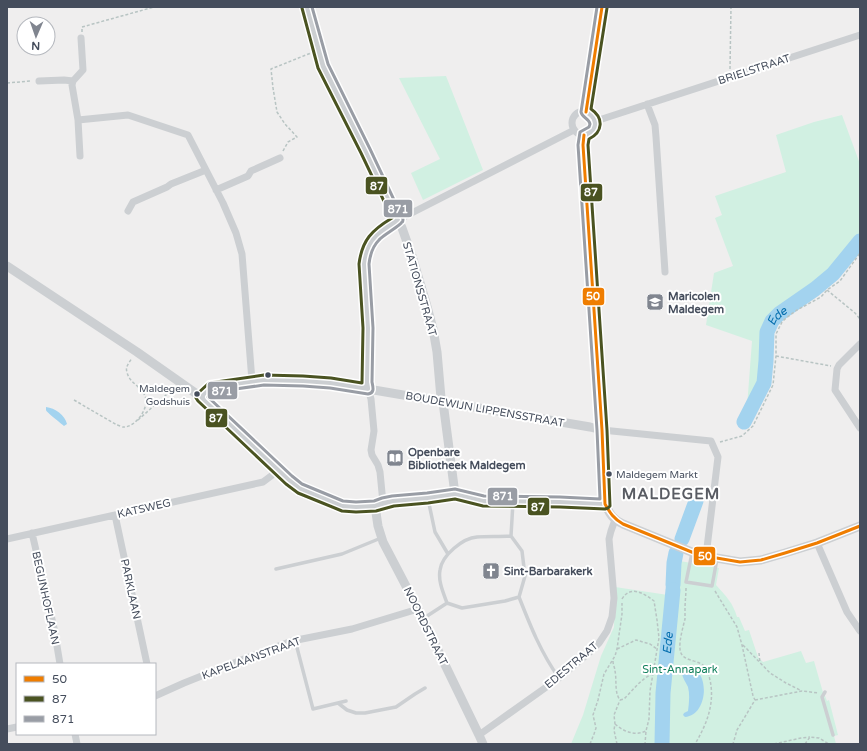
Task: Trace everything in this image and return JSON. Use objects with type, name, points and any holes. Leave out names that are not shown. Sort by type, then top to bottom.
[{"type":"street","name":"STATIONSSTRAAT","points":[[307,7],[323,66],[366,151],[398,220],[412,256],[433,329],[440,392],[455,494]]},
{"type":"street","points":[[586,112],[602,7]]},
{"type":"street","name":"BRIELSTRAAT","points":[[596,121],[859,37]]},
{"type":"street","points":[[80,156],[78,120],[72,85],[73,81],[83,70],[81,38]]},
{"type":"street","points":[[39,81],[73,81]]},
{"type":"street","points":[[647,104],[655,125],[665,272]]},
{"type":"street","points":[[580,112],[586,112],[594,116],[596,121],[593,131],[589,134],[584,135],[577,133],[572,126],[572,120],[575,115],[580,112]]},
{"type":"street","points":[[78,120],[128,115],[188,135],[236,233],[242,254],[252,381]]},
{"type":"street","points":[[379,505],[380,472],[371,450],[374,431],[371,399],[366,382],[368,328],[364,264],[367,248],[372,239],[398,220],[574,130]]},
{"type":"street","points":[[584,135],[583,145],[602,430],[605,504],[611,515],[615,520],[623,524],[692,552],[740,562],[761,560],[785,553],[817,543],[860,526]]},
{"type":"street","points":[[216,190],[248,176],[251,171],[280,158]]},
{"type":"street","points":[[128,211],[133,202],[171,184],[206,170]]},
{"type":"street","points":[[7,266],[137,352],[201,397],[289,480],[300,488],[342,506],[356,508],[379,505],[404,499],[428,498],[455,494],[483,502],[560,502],[605,504]]},
{"type":"street","points":[[860,344],[839,365],[837,369],[835,390],[860,428]]},
{"type":"street","name":"BOUDEWIJN LIPPENSSTRAAT","points":[[201,397],[211,388],[220,386],[279,379],[303,380],[368,389],[602,430]]},
{"type":"street","points":[[602,430],[712,441],[718,457],[706,556]]},
{"type":"street","name":"KATSWEG","points":[[7,538],[263,482],[278,469]]},
{"type":"street","name":"NOORDSTRAAT","points":[[379,505],[378,526],[383,542],[423,618],[481,740]]},
{"type":"street","name":"PARKLAAN","points":[[114,515],[147,663]]},
{"type":"street","name":"EDESTRAAT","points":[[481,740],[592,651],[607,631],[612,617],[614,598],[609,539],[615,520]]},
{"type":"street","name":"BEGIJNHOFLAAN","points":[[32,533],[54,628],[60,663]]},
{"type":"street","points":[[817,543],[846,612],[860,631]]},
{"type":"street","name":"KAPELAANSTRAAT","points":[[157,695],[244,659],[295,640],[352,629],[418,608]]},
{"type":"lane","points":[[428,498],[435,532],[448,554]]},
{"type":"lane","points":[[512,502],[511,536],[522,551],[525,576],[519,597],[532,630],[559,678]]},
{"type":"lane","points":[[447,603],[442,590],[440,571],[441,564],[448,554],[458,544],[476,537],[511,536]]},
{"type":"lane","points":[[276,569],[342,554],[382,538]]},
{"type":"lane","points":[[692,552],[686,582],[712,586],[717,558]]},
{"type":"lane","points":[[447,603],[462,608],[505,601],[519,597]]},
{"type":"lane","points":[[423,618],[447,603]]},
{"type":"lane","points":[[295,640],[313,709],[346,701]]},
{"type":"lane","points":[[338,703],[347,710],[356,713],[365,713],[396,707],[425,688]]},
{"type":"lane","points":[[825,692],[822,697],[833,735]]},
{"type":"path","points":[[81,38],[82,27],[154,7]]},
{"type":"path","points":[[730,77],[731,7]]},
{"type":"path","points":[[280,158],[288,142],[297,137],[276,112],[272,88],[271,69],[318,51]]},
{"type":"path","points":[[7,83],[39,81]]},
{"type":"path","points":[[718,442],[742,436],[752,426],[773,385],[776,356],[776,334],[782,322],[797,310],[821,297],[827,290],[840,281],[860,253]]},
{"type":"path","points":[[827,290],[860,318]]},
{"type":"path","points":[[133,424],[146,406],[145,396],[129,378],[126,370],[126,366],[137,352]]},
{"type":"path","points":[[776,356],[830,365],[837,369]]},
{"type":"path","points":[[74,400],[123,427],[133,424],[180,383]]},
{"type":"path","points":[[686,582],[685,618],[680,650],[682,655],[687,659],[703,664],[707,670],[712,690],[711,706],[706,724],[695,744]]},
{"type":"path","points":[[712,586],[736,626],[755,700]]},
{"type":"path","points":[[590,744],[596,728],[593,715],[604,674],[615,656],[617,649],[622,614],[622,599],[625,595],[633,591],[647,596],[654,601],[659,638],[650,691],[649,719],[645,744]]},
{"type":"path","points":[[617,649],[636,640],[650,644],[657,649]]},
{"type":"path","points":[[742,645],[770,673],[802,691]]},
{"type":"path","points":[[759,653],[760,663]]},
{"type":"path","points":[[612,661],[615,670],[616,692],[620,700]]},
{"type":"path","points":[[617,744],[614,734],[615,712],[620,700],[624,699],[644,679],[653,674]]},
{"type":"path","points":[[733,744],[738,730],[755,700],[802,691],[818,693],[825,692]]},
{"type":"path","points":[[615,724],[629,732],[639,733],[646,731]]},
{"type":"path","points":[[805,744],[810,737]]},
{"type":"path","points":[[774,744],[810,737],[819,738],[829,744]]},
{"type":"green space","points":[[446,76],[483,170],[423,200],[411,173],[440,159],[399,78]]},
{"type":"green space","points":[[842,115],[860,164],[860,241],[833,274],[815,289],[779,314],[772,321],[767,332],[764,383],[752,408],[747,407],[752,341],[706,325],[714,273],[733,266],[715,218],[722,215],[715,196],[786,172],[776,135],[814,122]]},
{"type":"green space","name":"Sint-Annapark","points":[[673,551],[682,554],[680,561],[719,568],[716,585],[726,596],[737,617],[739,617],[745,631],[749,630],[758,657],[763,662],[801,651],[806,663],[814,661],[824,696],[827,701],[829,700],[838,735],[834,736],[836,744],[571,744],[583,715],[601,656],[614,627],[615,587],[668,595],[670,561]]},
{"type":"water","points":[[46,407],[59,412],[67,424],[64,426],[46,410]]},
{"type":"water","points":[[686,667],[694,669],[700,674],[704,691],[699,709],[693,715],[685,717],[683,715],[688,711],[689,693],[682,672]]},
{"type":"waterway","name":"Ede","points":[[744,422],[764,383],[767,332],[772,321],[779,314],[815,289],[833,274],[860,241]]},
{"type":"waterway","name":"Ede","points":[[682,539],[696,501]]},
{"type":"waterway","name":"Ede","points":[[673,585],[676,553]]},
{"type":"waterway","name":"Ede","points":[[662,744],[663,693],[673,590]]},
{"type":"transit line","name":"871","points":[[312,7],[328,64],[403,219],[401,224],[381,238],[373,248],[370,257],[369,264],[373,328],[373,391],[368,394],[330,388],[264,385],[221,391],[213,393],[208,397],[302,484],[343,501],[356,502],[374,501],[392,496],[455,489],[484,496],[600,499],[597,430],[578,145],[580,132],[589,127],[590,124],[581,112],[597,7]]},
{"type":"transit line","name":"50","points":[[586,112],[602,7]]},
{"type":"transit line","name":"87","points":[[302,8],[318,68],[392,218],[369,236],[360,256],[359,264],[363,328],[362,383],[331,378],[264,375],[209,383],[197,394],[196,398],[286,484],[298,493],[342,511],[356,512],[376,511],[394,506],[455,499],[483,506],[605,509],[610,506],[607,430],[588,145],[589,139],[597,133],[600,125],[598,116],[591,109],[607,8]]},
{"type":"transit line","name":"50","points":[[584,135],[583,145],[602,430],[605,504],[611,513],[623,524],[699,555],[740,562],[761,560],[785,553],[817,543],[860,526]]},
{"type":"place","name":"Maricolen Maldegem","points":[[655,302]]},
{"type":"place","name":"Maldegem Godshuis","points":[[197,394]]},
{"type":"place","name":"Openbare Bibliotheek Maldegem","points":[[395,458]]},
{"type":"place","name":"Maldegem Markt","points":[[609,474]]},
{"type":"place","name":"Sint-Barbarakerk","points":[[491,571]]},
{"type":"district","name":"MALDEGEM","points":[[671,494]]}]
